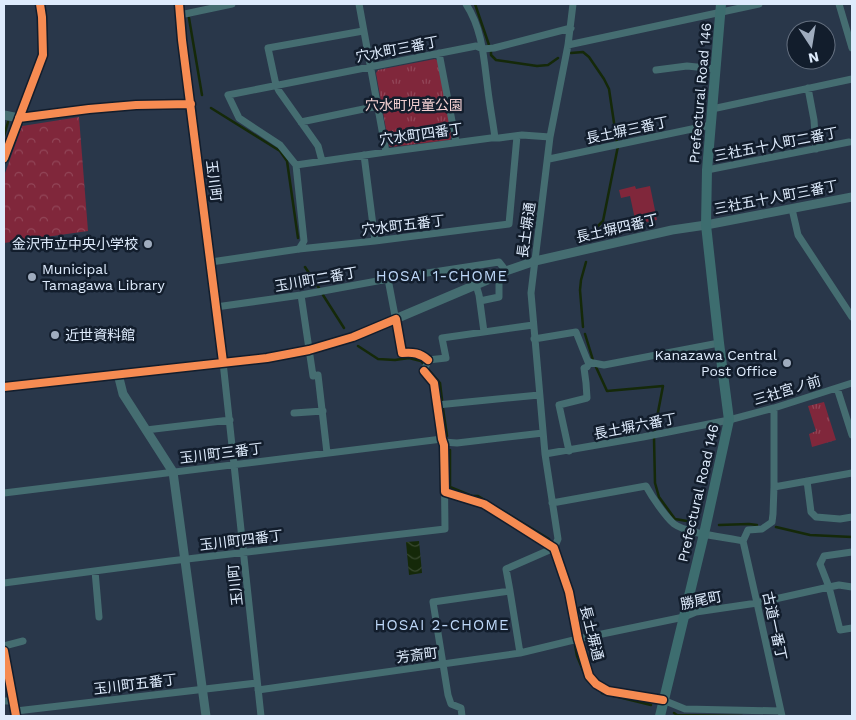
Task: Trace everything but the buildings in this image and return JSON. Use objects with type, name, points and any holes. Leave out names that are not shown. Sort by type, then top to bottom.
[{"type":"main road","name":"Prefectural Road 146","points":[[660,716],[704,534],[729,420],[706,225],[707,170],[721,8]]},
{"type":"street","points":[[4,158],[43,55],[40,4]]},
{"type":"street","name":"玉川町","points":[[179,4],[230,420],[261,716]]},
{"type":"street","points":[[180,15],[232,4]]},
{"type":"street","points":[[359,4],[386,152]]},
{"type":"street","points":[[466,4],[475,19],[483,49],[495,138]]},
{"type":"street","name":"長土塀通","points":[[573,4],[568,45],[550,138],[531,293],[545,454],[558,539],[554,548],[569,592],[578,639],[589,676],[596,684],[608,691],[663,700],[685,709],[781,714]]},
{"type":"street","points":[[568,45],[721,8],[758,4]]},
{"type":"street","points":[[839,4],[852,48]]},
{"type":"street","name":"穴水町三番丁","points":[[296,165],[280,146],[239,118],[228,95],[476,46],[483,49],[494,48],[570,28]]},
{"type":"street","points":[[322,161],[318,146],[279,91],[268,48],[363,31]]},
{"type":"street","points":[[440,54],[456,142]]},
{"type":"street","points":[[656,70],[687,66],[716,68]]},
{"type":"street","points":[[712,109],[852,78]]},
{"type":"street","points":[[808,88],[814,120],[816,149]]},
{"type":"street","points":[[4,115],[19,118],[127,106],[191,104]]},
{"type":"street","points":[[301,122],[378,106]]},
{"type":"street","name":"長土塀三番丁","points":[[548,159],[711,125]]},
{"type":"street","name":"穴水町四番丁","points":[[296,165],[456,142],[517,136],[550,138]]},
{"type":"street","name":"穴水町五番丁","points":[[211,262],[299,248],[375,241],[509,224],[517,136]]},
{"type":"street","name":"三社五十人町二番丁","points":[[707,170],[849,142]]},
{"type":"street","points":[[364,155],[375,241]]},
{"type":"street","points":[[296,165],[304,241],[299,248]]},
{"type":"street","name":"三社五十人町三番丁","points":[[706,225],[852,196]]},
{"type":"street","points":[[792,209],[798,235],[852,317]]},
{"type":"street","name":"長土塀四番丁","points":[[4,387],[267,358],[309,350],[353,337],[535,261],[672,230],[706,225]]},
{"type":"street","name":"玉川町二番丁","points":[[216,307],[302,295],[498,262],[503,273]]},
{"type":"street","points":[[480,301],[499,297],[503,273]]},
{"type":"street","points":[[388,279],[402,353],[412,352],[423,355],[427,364],[424,371],[434,383],[444,446],[445,492],[484,504],[554,548]]},
{"type":"street","points":[[476,285],[484,332]]},
{"type":"street","points":[[302,295],[313,376],[318,375],[327,453]]},
{"type":"street","points":[[427,364],[446,358],[442,338],[533,325]]},
{"type":"street","points":[[534,339],[576,332],[588,362],[604,364],[719,343]]},
{"type":"street","points":[[569,450],[560,405],[587,398],[584,368],[590,362]]},
{"type":"street","points":[[118,374],[123,394],[173,472],[206,716]]},
{"type":"street","name":"三社宮ノ前","points":[[729,420],[852,383]]},
{"type":"street","points":[[837,388],[852,435]]},
{"type":"street","points":[[437,405],[539,395]]},
{"type":"street","points":[[552,503],[646,486],[674,523],[704,534],[743,540],[748,530],[762,529],[772,522],[774,408]]},
{"type":"street","points":[[294,413],[323,411]]},
{"type":"street","points":[[146,430],[230,420]]},
{"type":"street","name":"長土塀六番丁","points":[[545,454],[729,420]]},
{"type":"street","name":"玉川町三番丁","points":[[4,493],[442,440],[457,443],[543,433]]},
{"type":"street","points":[[774,487],[852,473]]},
{"type":"street","points":[[807,481],[811,512],[816,518],[840,519],[852,517]]},
{"type":"street","name":"玉川町四番丁","points":[[4,583],[445,528],[445,492]]},
{"type":"street","name":"古道一番丁","points":[[743,540],[781,714]]},
{"type":"street","points":[[520,653],[506,568],[554,548]]},
{"type":"street","points":[[852,552],[824,556],[820,564],[829,587],[840,630],[852,628]]},
{"type":"street","points":[[95,571],[99,617]]},
{"type":"street","name":"勝尾町","points":[[578,639],[684,617],[696,612],[758,603],[839,585],[852,587]]},
{"type":"street","points":[[462,716],[461,708],[451,704],[448,696],[433,602],[510,591]]},
{"type":"street","name":"芳斎町","points":[[258,686],[327,681],[520,653],[578,639]]},
{"type":"street","points":[[4,646],[23,642]]},
{"type":"street","points":[[4,651],[16,714]]},
{"type":"street","name":"玉川町五番丁","points":[[16,714],[202,689],[258,686]]},
{"type":"street","points":[[4,701],[13,701]]},
{"type":"green space","name":"穴水町児童公園","points":[[435,59],[438,61],[452,136],[450,140],[389,146],[376,73],[378,70]]},
{"type":"green space","points":[[79,117],[88,231],[4,243],[4,176],[22,126]]},
{"type":"green space","points":[[635,186],[636,189],[650,186],[657,220],[636,224],[630,196],[621,198],[619,190]]},
{"type":"green space","points":[[824,402],[836,440],[812,447],[809,434],[816,431],[808,406]]},
{"type":"water","points":[[419,541],[422,573],[409,575],[406,542]]},
{"type":"waterway","points":[[475,4],[489,45]]},
{"type":"waterway","points":[[189,18],[202,95]]},
{"type":"waterway","points":[[491,52],[491,55],[496,60],[537,66],[548,65],[558,58]]},
{"type":"waterway","points":[[571,53],[583,52],[589,57],[604,79],[609,89],[617,143]]},
{"type":"waterway","points":[[211,108],[280,151],[287,161],[298,238]]},
{"type":"waterway","points":[[4,136],[8,122]]},
{"type":"waterway","points":[[594,235],[595,229],[603,221],[618,146]]},
{"type":"waterway","points":[[583,327],[580,290],[586,262]]},
{"type":"waterway","points":[[305,267],[319,288]]},
{"type":"waterway","points":[[323,295],[344,328]]},
{"type":"waterway","points":[[585,334],[593,360]]},
{"type":"waterway","points":[[358,346],[378,359],[395,360],[409,358],[421,361],[440,383],[442,400]]},
{"type":"waterway","points":[[596,367],[607,391],[663,386],[654,433]]},
{"type":"waterway","points":[[443,409],[447,436]]},
{"type":"waterway","points":[[654,438],[655,483],[659,497],[675,519],[693,522]]},
{"type":"waterway","points":[[450,450],[450,487],[472,496],[478,496],[549,539]]},
{"type":"waterway","points":[[719,525],[757,525]]},
{"type":"waterway","points":[[776,527],[810,535],[852,537]]},
{"type":"waterway","points":[[575,645],[577,656],[587,680],[597,689]]},
{"type":"waterway","points":[[602,693],[651,705]]},
{"type":"waterway","points":[[674,713],[677,715],[742,716]]},
{"type":"cycle path","points":[[4,158],[43,55],[40,4]]},
{"type":"cycle path","points":[[179,4],[223,362]]},
{"type":"cycle path","points":[[19,118],[136,105],[191,104]]},
{"type":"cycle path","points":[[4,387],[267,358],[309,350],[353,337],[396,319],[402,353],[416,354],[428,360]]},
{"type":"cycle path","points":[[424,371],[434,383],[444,445],[445,492],[484,504],[554,548],[569,592],[578,639],[589,676],[596,684],[608,691],[663,700]]},
{"type":"cycle path","points":[[4,651],[16,716]]},
{"type":"place","name":"金沢市立中央小学校","points":[[148,244]]},
{"type":"place","name":"Municipal Tamagawa Library","points":[[32,277]]},
{"type":"place","name":"近世資料館","points":[[55,335]]},
{"type":"place","name":"Kanazawa Central Post Office","points":[[787,363]]},
{"type":"district","name":"HOSAI 1-CHOME","points":[[442,276]]},
{"type":"district","name":"HOSAI 2-CHOME","points":[[442,625]]}]
